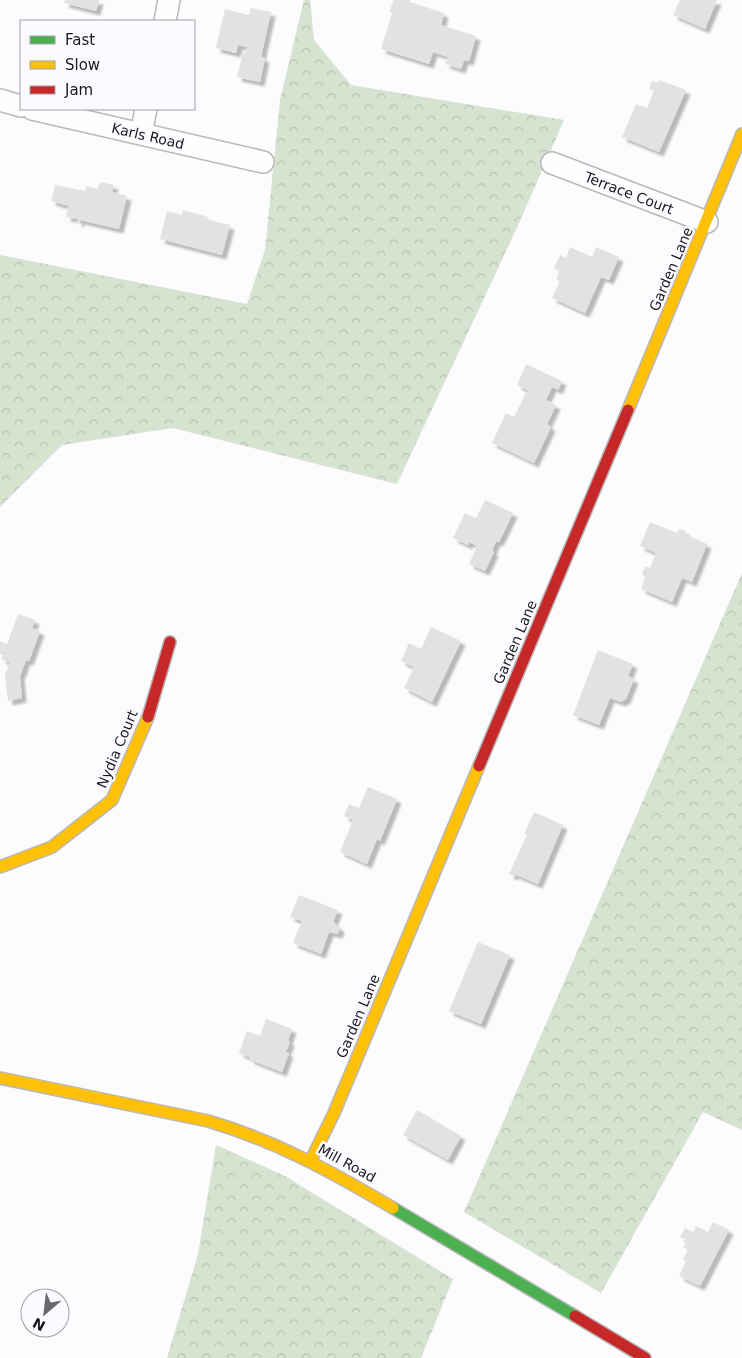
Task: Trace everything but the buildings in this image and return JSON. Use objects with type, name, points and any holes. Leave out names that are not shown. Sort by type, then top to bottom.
[{"type":"street","points":[[165,20],[169,0]]},
{"type":"street","points":[[0,100],[20,106]]},
{"type":"street","name":"Karls Road","points":[[36,110],[263,162]]},
{"type":"street","points":[[141,134],[146,110]]},
{"type":"street","name":"Garden Lane","points":[[311,1160],[338,1104],[707,222],[742,134]]},
{"type":"street","name":"Terrace Court","points":[[552,163],[707,222]]},
{"type":"street","name":"Nydia Court","points":[[0,866],[52,847],[112,800],[146,723],[170,642]]},
{"type":"street","name":"Mill Road","points":[[0,1078],[208,1121],[251,1134],[311,1160],[645,1358]]},
{"type":"green space","points":[[304,0],[310,0],[314,40],[351,85],[564,120],[516,230],[397,484],[173,428],[62,445],[0,507],[0,255],[247,304],[265,250],[280,100]]},
{"type":"green space","points":[[742,573],[742,1130],[703,1112],[601,1293],[464,1212]]},
{"type":"green space","points":[[216,1145],[285,1176],[453,1279],[421,1358],[167,1358],[198,1254]]},
{"type":"traffic: fast","points":[[393,1208],[575,1316]]},
{"type":"traffic: slow","points":[[628,410],[742,134]]},
{"type":"traffic: slow","points":[[0,867],[52,847],[112,800],[148,717]]},
{"type":"traffic: slow","points":[[311,1160],[334,1113],[479,766]]},
{"type":"traffic: slow","points":[[0,1078],[208,1121],[233,1129],[303,1158],[393,1208]]},
{"type":"traffic: jam","points":[[479,766],[628,410]]},
{"type":"traffic: jam","points":[[148,717],[170,642]]},
{"type":"traffic: jam","points":[[575,1316],[645,1358]]}]
